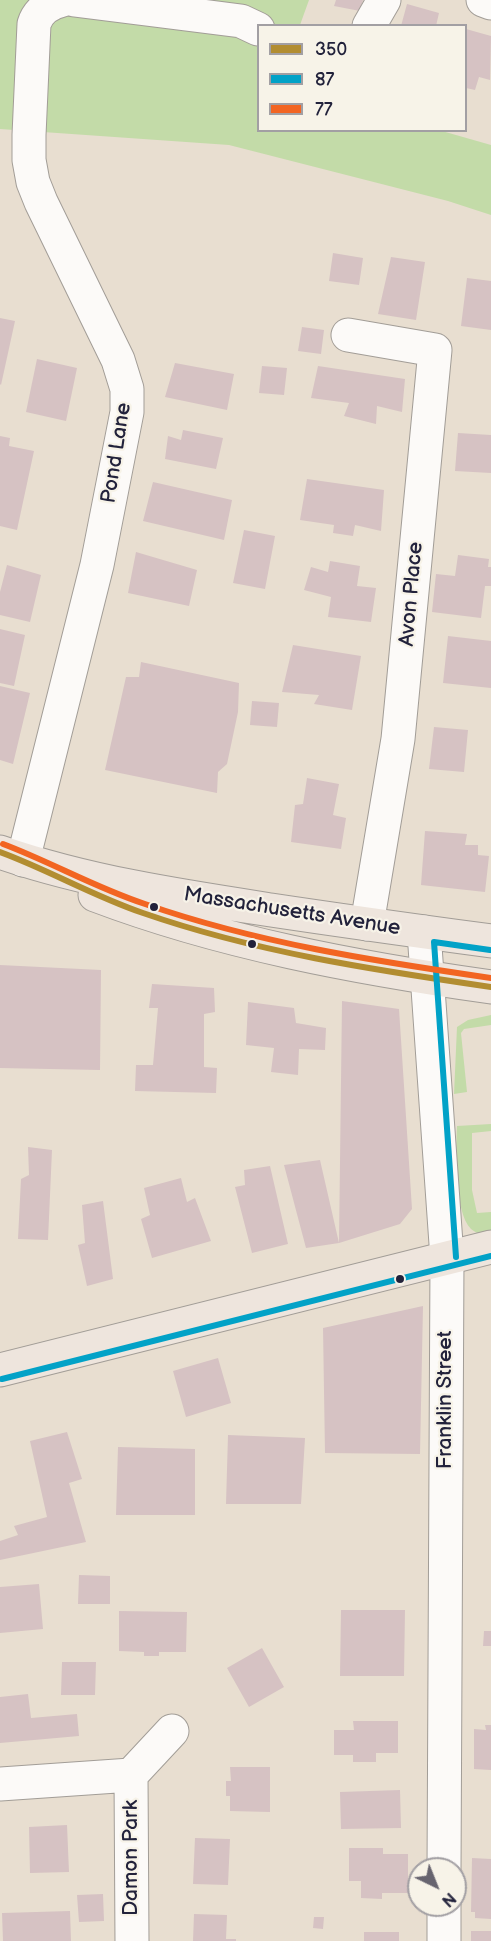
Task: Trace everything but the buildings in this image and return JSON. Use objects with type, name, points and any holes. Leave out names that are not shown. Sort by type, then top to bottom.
[{"type":"main road","name":"Massachusetts Avenue","points":[[12,856],[90,877],[156,891],[491,941]]},
{"type":"main road","name":"Massachusetts Avenue","points":[[12,856],[88,892],[152,916],[316,958],[491,987]]},
{"type":"main road","points":[[0,1370],[491,1247]]},
{"type":"street","points":[[370,24],[384,0]]},
{"type":"street","points":[[483,0],[491,3]]},
{"type":"street","name":"Pond Lane","points":[[12,856],[97,565],[128,412],[127,389],[118,360],[41,202],[31,172],[29,135],[35,18],[59,1],[241,21],[257,29]]},
{"type":"street","name":"Avon Place","points":[[348,335],[435,350],[398,739],[367,924]]},
{"type":"street","name":"Franklin Street","points":[[424,932],[447,1258],[444,1857]]},
{"type":"street","name":"Damon Park","points":[[0,1784],[131,1775],[172,1731]]},
{"type":"street","name":"Damon Park","points":[[131,1775],[132,1941]]},
{"type":"street","points":[[444,1917],[444,1941]]},
{"type":"green space","points":[[0,0],[309,0],[300,24],[257,24],[257,132],[446,132],[491,145],[491,215],[448,201],[229,145],[0,129]]},
{"type":"green space","points":[[491,1015],[491,1025],[464,1029],[461,1033],[467,1092],[454,1094],[457,1027],[468,1020]]},
{"type":"green space","points":[[491,1124],[491,1131],[472,1133],[472,1190],[477,1213],[491,1212],[491,1232],[479,1234],[465,1221],[459,1195],[457,1126]]},
{"type":"transit line","name":"77","points":[[3,844],[127,898],[230,930],[316,949],[491,978]]},
{"type":"transit line","name":"350","points":[[0,852],[143,913],[228,939],[315,958],[491,987]]},
{"type":"transit line","name":"87","points":[[456,1257],[434,942],[490,950]]},
{"type":"transit line","name":"87","points":[[2,1379],[491,1256]]}]
